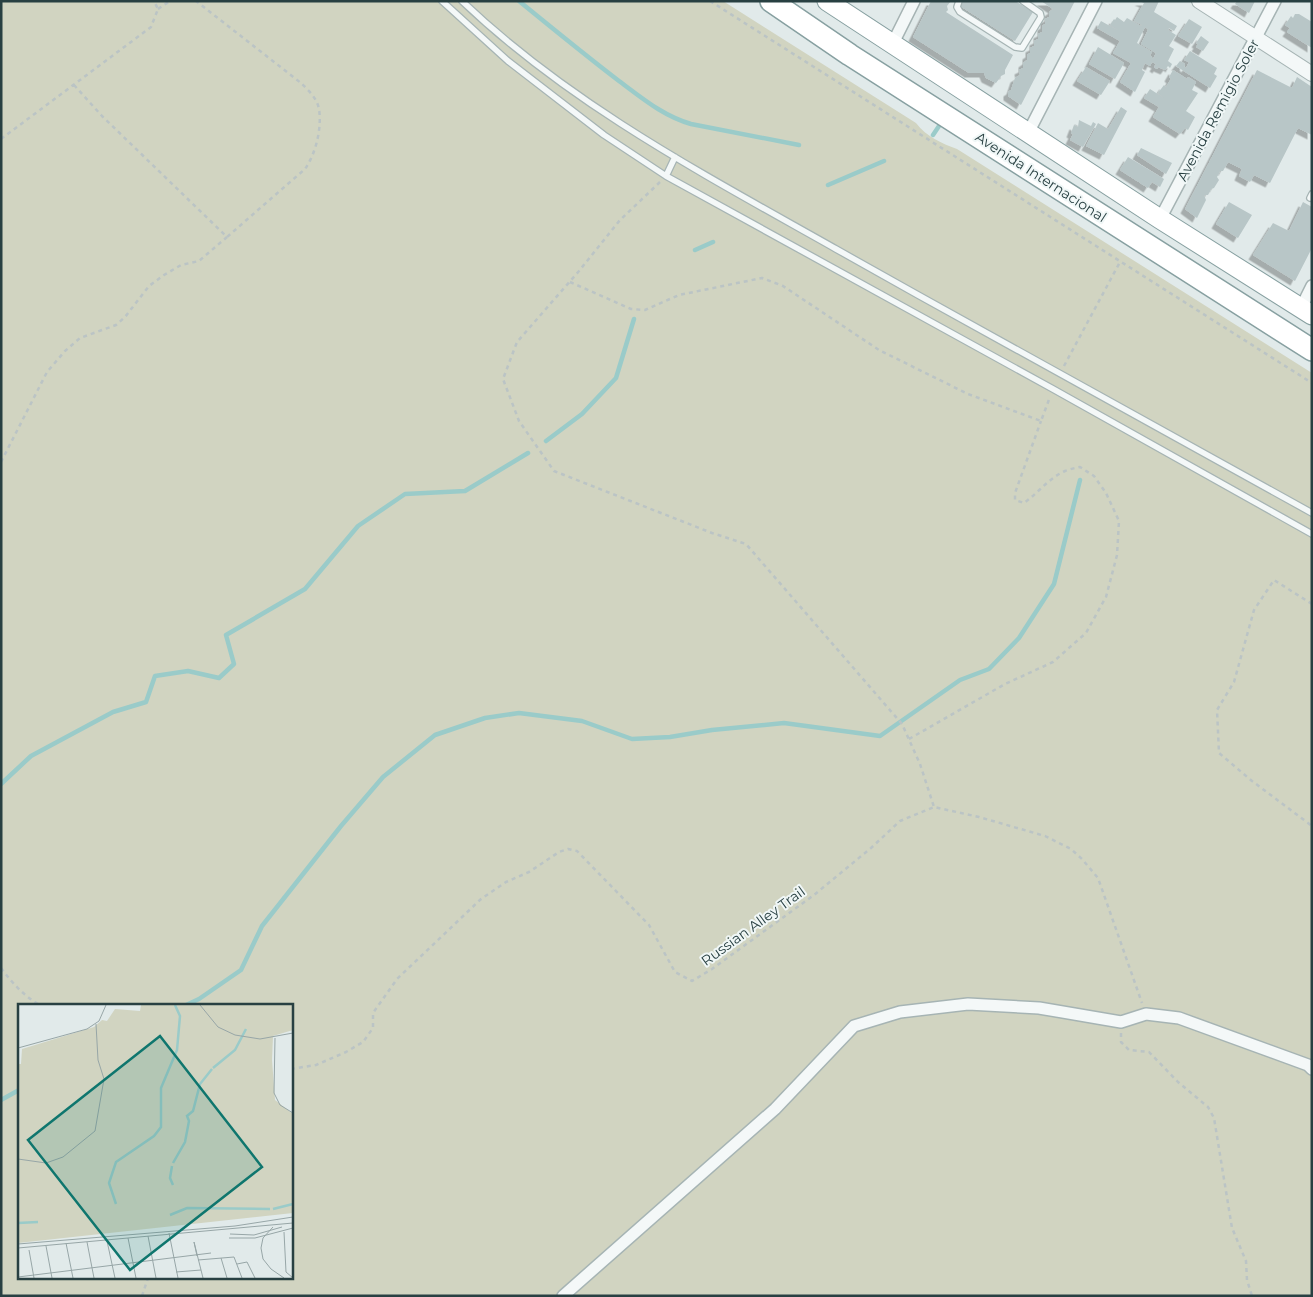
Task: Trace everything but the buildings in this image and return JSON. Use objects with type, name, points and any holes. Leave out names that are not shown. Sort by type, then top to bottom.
[{"type":"highway","name":"Avenida Internacional","points":[[772,1],[900,87],[1312,350]]},
{"type":"highway","points":[[827,1],[1160,219],[1306,311]]},
{"type":"street","points":[[893,43],[914,1]]},
{"type":"street","points":[[1028,133],[1096,1]]},
{"type":"street","points":[[1199,1],[1312,74]]},
{"type":"street","name":"Avenida Remigio Soler","points":[[1160,219],[1275,1]]},
{"type":"street","points":[[1306,311],[1312,286]]},
{"type":"street","points":[[562,1296],[775,1110],[854,1026],[900,1012],[968,1004],[1039,1008],[1121,1022],[1146,1014],[1179,1018],[1308,1065],[1312,1069]]},
{"type":"lane","points":[[442,1],[508,61],[604,136],[666,176],[1312,534]]},
{"type":"lane","points":[[462,1],[494,31],[594,107],[675,157],[1059,374],[1312,513]]},
{"type":"lane","points":[[959,1],[957,7],[960,12],[1019,48],[1022,48],[1040,17],[1040,13],[1023,1]]},
{"type":"lane","points":[[666,176],[675,157]]},
{"type":"path","points":[[154,1],[158,9]]},
{"type":"path","points":[[1,139],[150,27],[158,9],[170,1]]},
{"type":"path","points":[[1,462],[47,372],[65,351],[80,338],[116,325],[125,317],[149,286],[164,275],[181,265],[199,261],[305,169],[312,158],[319,132],[319,108],[312,94],[301,83],[196,1]]},
{"type":"path","points":[[710,1],[1312,383]]},
{"type":"path","points":[[74,85],[102,116],[227,237]]},
{"type":"path","points":[[666,176],[620,220],[570,282],[517,342],[503,379],[519,421],[554,471],[712,533],[746,544],[902,724],[920,764],[934,807],[979,817],[1044,836],[1071,849],[1082,859],[1098,878],[1146,1014]]},
{"type":"path","points":[[1059,374],[1120,262]]},
{"type":"path","points":[[570,282],[631,309],[645,310],[679,295],[762,278],[783,286],[879,350],[968,394],[1041,421]]},
{"type":"path","points":[[909,739],[1005,684],[1053,662],[1086,633],[1106,597],[1117,556],[1119,521],[1106,493],[1094,476],[1080,467],[1064,471],[1049,481],[1024,503],[1015,500],[1015,493],[1053,389]]},
{"type":"path","points":[[1312,604],[1274,580],[1254,610],[1234,682],[1216,710],[1219,753],[1252,781],[1312,826]]},
{"type":"path","name":"Russian Alley Trail","points":[[292,1069],[316,1065],[358,1046],[371,1032],[373,1013],[397,980],[481,899],[506,882],[529,872],[559,852],[568,849],[577,851],[649,925],[675,972],[692,981],[712,969],[814,895],[871,848],[900,821],[934,807]]},
{"type":"path","points":[[1,968],[26,996],[38,1004]]},
{"type":"path","points":[[1121,1022],[1121,1042],[1129,1050],[1149,1052],[1178,1082],[1208,1107],[1214,1118],[1232,1228],[1246,1261],[1247,1280],[1252,1296]]},
{"type":"path","points":[[142,1296],[147,1280]]},
{"type":"green space","points":[[1,1],[723,1],[916,123],[935,139],[957,149],[1312,373],[1312,1296],[1,1296]]},
{"type":"waterway","points":[[519,1],[619,81],[653,106],[671,116],[691,124],[799,145]]},
{"type":"waterway","points":[[933,135],[941,123]]},
{"type":"waterway","points":[[828,185],[884,161]]},
{"type":"waterway","points":[[695,250],[713,242]]},
{"type":"waterway","points":[[546,441],[582,414],[616,378],[634,319]]},
{"type":"waterway","points":[[1,784],[31,756],[113,712],[146,702],[155,676],[188,671],[219,678],[234,664],[226,635],[305,589],[358,526],[405,494],[465,491],[528,453]]},
{"type":"waterway","points":[[188,1004],[199,999],[241,970],[262,926],[341,826],[383,777],[435,735],[485,718],[519,713],[582,721],[632,739],[670,737],[712,730],[784,723],[880,736],[960,680],[989,669],[1019,638],[1054,584],[1080,480]]},
{"type":"waterway","points":[[1,1100],[18,1091]]}]
